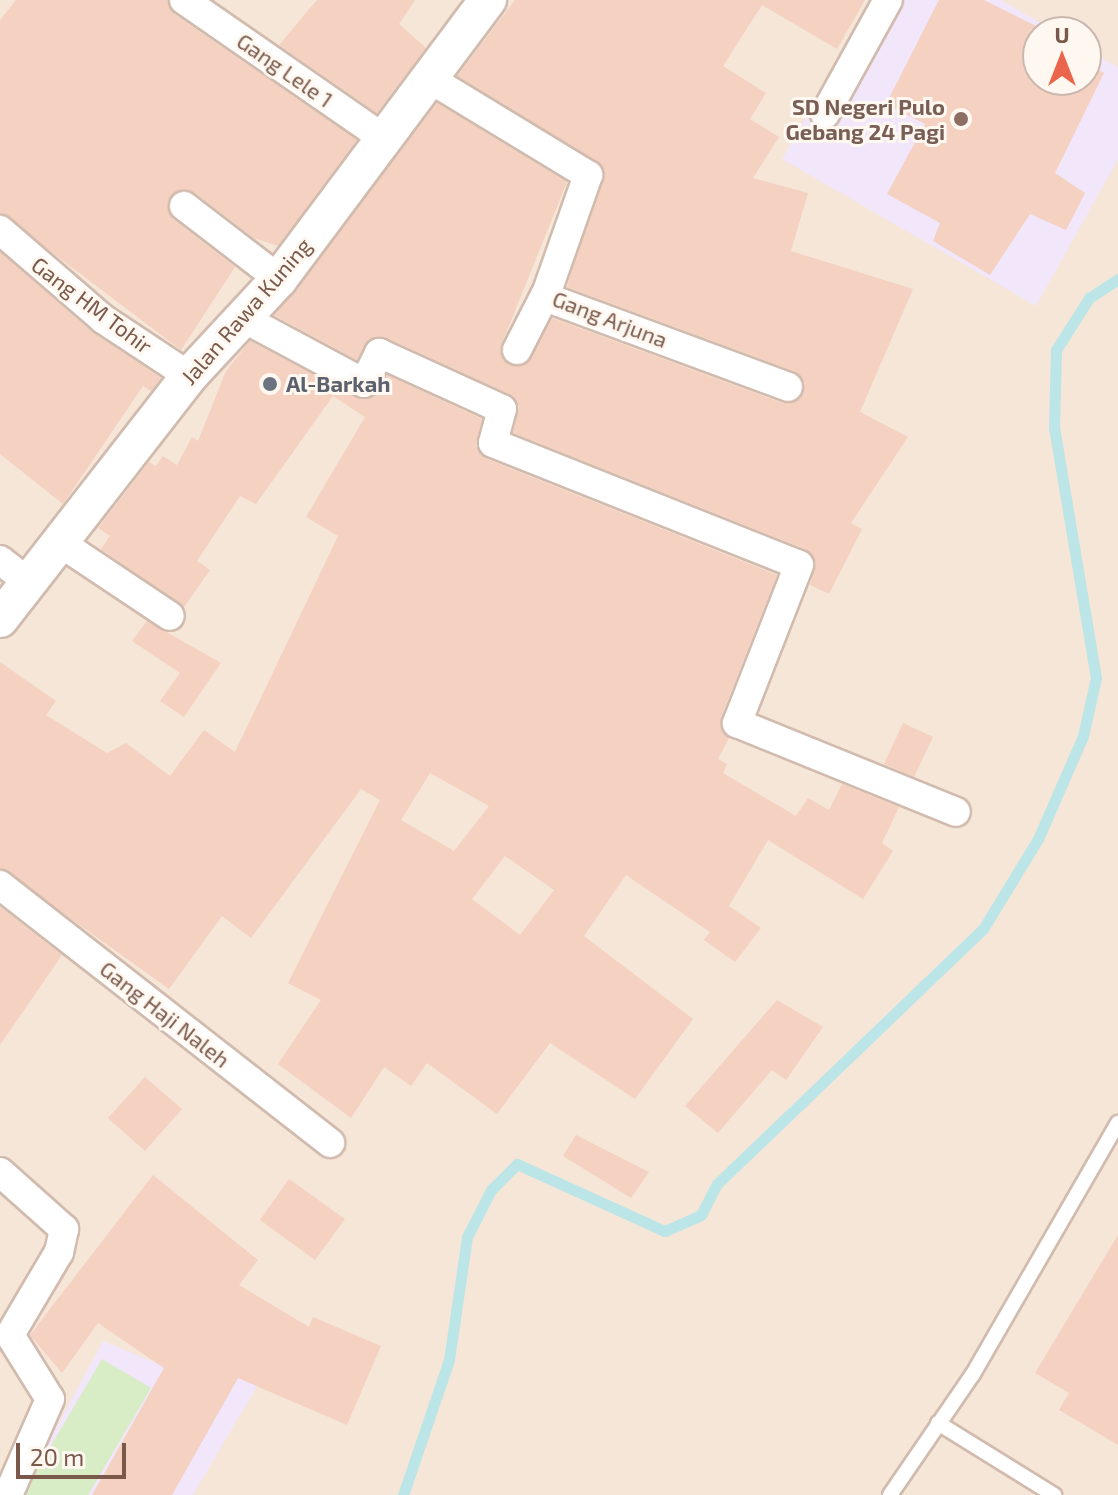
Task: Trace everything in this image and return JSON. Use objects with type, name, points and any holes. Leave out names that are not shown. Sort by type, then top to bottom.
[{"type":"street","name":"Gang Lele 1","points":[[184,0],[386,140]]},
{"type":"street","name":"Jalan Rawa Kuning","points":[[0,619],[189,376],[279,279],[488,0]]},
{"type":"street","points":[[825,114],[888,0]]},
{"type":"street","name":"Gang Arjuna","points":[[430,79],[588,175],[545,295],[788,387]]},
{"type":"street","points":[[184,206],[279,279]]},
{"type":"street","name":"Gang HM Tohir","points":[[0,230],[103,319],[189,376]]},
{"type":"street","points":[[517,350],[545,295]]},
{"type":"street","points":[[243,318],[364,383],[379,353],[502,409],[493,443],[799,565],[737,723],[956,812]]},
{"type":"street","points":[[59,542],[170,616]]},
{"type":"street","points":[[0,560],[28,582]]},
{"type":"street","name":"Gang Haji Naleh","points":[[0,885],[330,1143]]},
{"type":"street","points":[[0,1172],[64,1229],[59,1252],[10,1335],[50,1399],[8,1495]]},
{"type":"lane","points":[[890,1495],[938,1423],[1118,1123]]},
{"type":"lane","points":[[938,1423],[1054,1495]]},
{"type":"shaded area","points":[[0,0],[1118,0],[1118,1495],[0,1495]]},
{"type":"shaded area","name":"SD Negeri Pulo Gebang 24 Pagi","points":[[874,0],[1000,0],[1028,16],[1022,16],[1022,96],[1102,96],[1102,58],[1118,67],[1118,159],[1036,306],[782,159]]},
{"type":"shaded area","points":[[103,1341],[161,1365],[269,1366],[193,1495],[20,1495]]},
{"type":"green space","points":[[102,1359],[151,1388],[88,1495],[22,1495]]},
{"type":"building","points":[[16,0],[167,0],[174,14],[357,140],[278,246],[254,238],[194,192],[171,195],[173,219],[235,267],[181,350],[0,213],[0,20]]},
{"type":"building","points":[[317,0],[415,0],[399,24],[426,48],[377,113],[279,45]]},
{"type":"building","points":[[515,0],[865,0],[837,49],[762,5],[723,66],[766,93],[750,119],[779,137],[753,178],[808,193],[791,251],[913,289],[860,412],[908,437],[851,523],[862,529],[829,594],[810,585],[816,563],[805,549],[513,433],[519,406],[509,394],[385,337],[369,339],[357,360],[274,315],[437,103],[567,182],[502,343],[509,365],[527,364],[552,318],[782,403],[799,400],[805,383],[794,371],[567,287],[603,166],[457,76]]},
{"type":"building","points":[[939,0],[984,0],[1022,19],[1022,96],[1093,96],[1055,173],[1085,193],[1066,230],[1030,214],[990,275],[933,241],[940,223],[887,194],[925,124],[886,104]]},
{"type":"building","points":[[0,252],[92,332],[161,378],[151,391],[143,386],[63,504],[0,454]]},
{"type":"building","points":[[250,341],[357,398],[374,397],[387,375],[482,419],[476,446],[487,459],[777,575],[721,717],[729,738],[718,759],[727,764],[723,773],[796,816],[808,798],[829,810],[842,784],[899,807],[882,843],[893,851],[863,899],[768,840],[729,906],[761,928],[735,962],[704,940],[710,932],[626,875],[584,936],[693,1019],[635,1099],[550,1043],[497,1114],[427,1063],[411,1086],[384,1067],[351,1118],[278,1064],[321,1000],[288,983],[380,800],[361,789],[251,938],[222,916],[169,989],[0,868],[0,662],[56,701],[46,715],[107,753],[126,743],[170,776],[204,730],[235,752],[338,536],[306,517],[365,417],[333,396],[256,504],[240,496],[197,561],[210,570],[184,607],[101,549],[110,536],[98,528],[149,462],[156,466],[163,456],[177,465],[192,437],[198,441],[226,371]],"holes":[[[430,773],[489,806],[454,851],[401,820]],[[505,856],[554,890],[520,935],[472,899]]]},
{"type":"building","points":[[147,621],[221,663],[184,717],[160,701],[180,673],[132,641]]},
{"type":"building","points":[[903,723],[933,737],[914,777],[884,764]]},
{"type":"building","points":[[0,907],[62,955],[0,1045]]},
{"type":"building","points":[[777,1000],[823,1027],[786,1080],[772,1070],[718,1133],[685,1106]]},
{"type":"building","points":[[145,1077],[182,1109],[145,1151],[108,1118]]},
{"type":"building","points":[[576,1135],[649,1172],[631,1198],[563,1156]]},
{"type":"building","points":[[153,1175],[258,1260],[239,1285],[309,1327],[313,1317],[381,1346],[347,1425],[238,1378],[172,1495],[92,1495],[164,1368],[98,1323],[62,1373],[30,1335]]},
{"type":"building","points":[[289,1179],[345,1219],[315,1260],[260,1220]]},
{"type":"building","points":[[1118,1235],[1118,1445],[1059,1410],[1069,1393],[1035,1373]]},
{"type":"waterway","points":[[403,1495],[449,1360],[467,1237],[491,1190],[517,1164],[665,1231],[701,1215],[717,1184],[983,929],[1038,839],[1083,736],[1096,678],[1054,428],[1056,350],[1089,298],[1118,279]]},
{"type":"place","name":"SD Negeri Pulo Gebang 24 Pagi","points":[[961,119]]},
{"type":"place","name":"Al-Barkah","points":[[270,384]]}]
